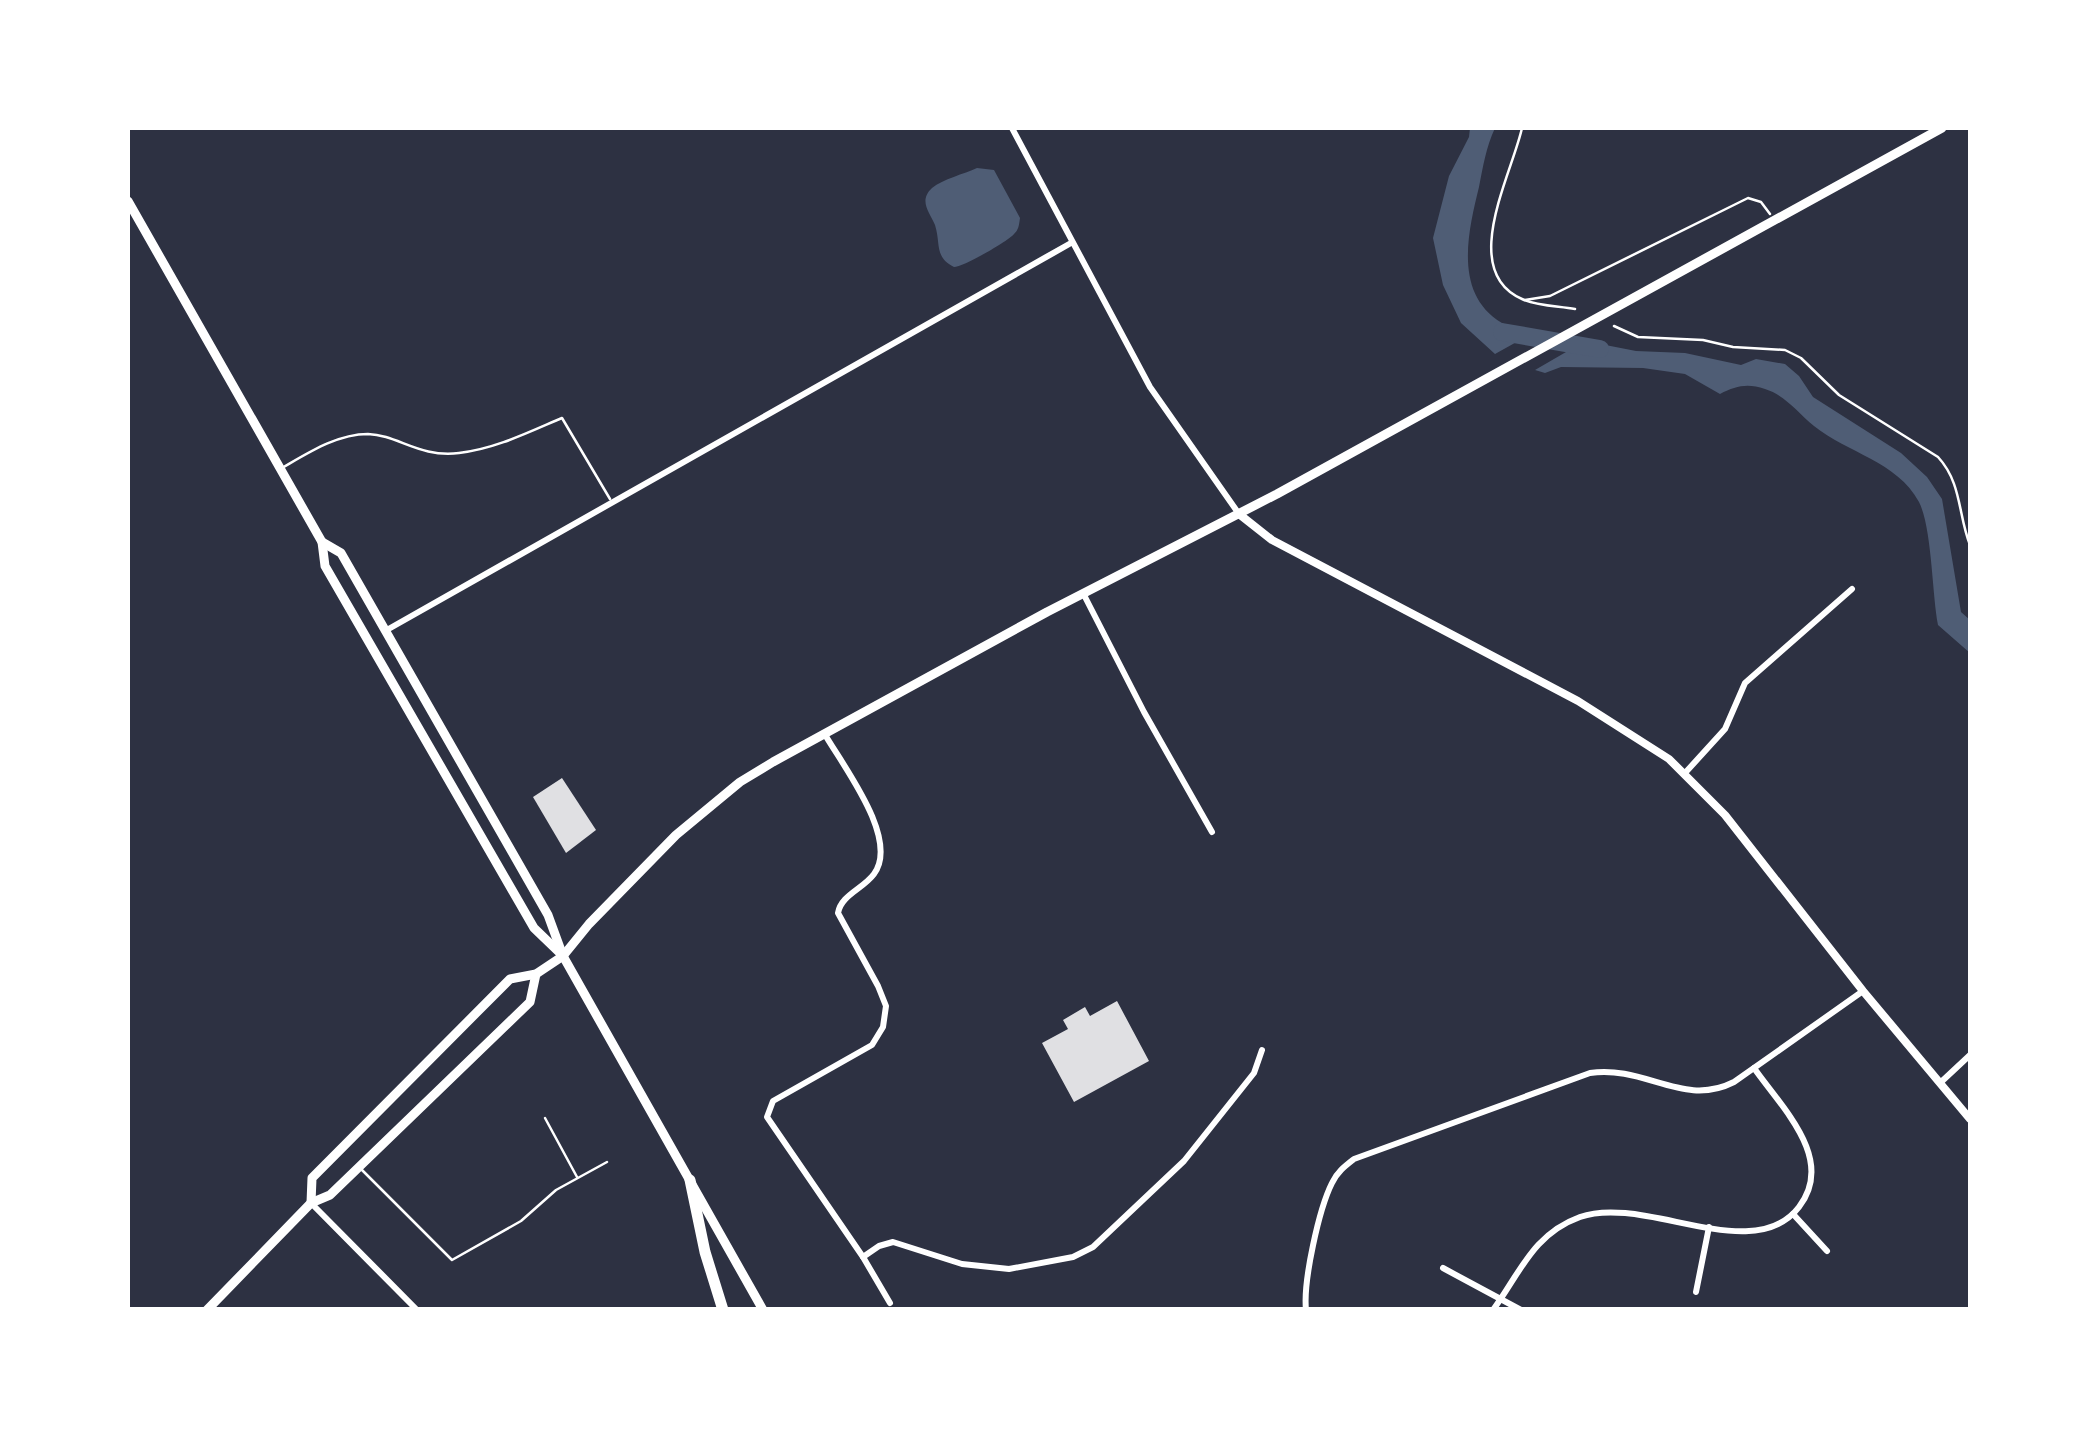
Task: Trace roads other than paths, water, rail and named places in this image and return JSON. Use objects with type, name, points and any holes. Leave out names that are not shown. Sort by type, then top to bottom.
[{"type":"highway","points":[[690,1180],[722,1310]]},
{"type":"main road","points":[[310,1203],[312,1178],[510,979],[536,974],[563,956],[600,911],[676,835],[740,782],[1942,128]]},
{"type":"main road","points":[[128,201],[322,542],[325,566],[488,851],[534,928],[563,956]]},
{"type":"main road","points":[[322,542],[341,553],[548,914],[563,956],[763,1310]]},
{"type":"main road","points":[[207,1310],[310,1203],[330,1195],[530,1002],[536,974]]},
{"type":"street","points":[[1012,128],[1150,387],[1238,514],[1272,540],[1605,716],[1649,744],[1725,815],[1970,1119]]},
{"type":"street","points":[[384,631],[1071,243]]},
{"type":"street","points":[[1684,773],[1725,729],[1746,682],[1852,590]]},
{"type":"street","points":[[1084,593],[1144,712],[1212,832]]},
{"type":"street","points":[[824,734],[876,824],[882,846],[878,868],[864,887],[844,898],[838,913],[886,1006],[883,1027],[872,1045],[773,1101],[767,1117],[890,1302]]},
{"type":"street","points":[[1306,1310],[1305,1286],[1331,1185],[1342,1168],[1368,1152],[1590,1074],[1629,1072],[1686,1091],[1711,1092],[1754,1068],[1863,991]]},
{"type":"street","points":[[863,1256],[893,1242],[962,1264],[1009,1268],[1073,1257],[1093,1247],[1184,1160],[1254,1073],[1262,1050]]},
{"type":"street","points":[[1939,1084],[1970,1055]]},
{"type":"street","points":[[1493,1310],[1536,1245],[1564,1224],[1580,1218],[1614,1211],[1749,1232],[1773,1227],[1793,1214],[1810,1186],[1812,1159],[1806,1144],[1754,1068]]},
{"type":"street","points":[[310,1203],[417,1310]]},
{"type":"street","points":[[1793,1214],[1827,1251]]},
{"type":"street","points":[[1696,1292],[1709,1227]]},
{"type":"street","points":[[1443,1268],[1521,1310]]},
{"type":"lane","points":[[280,468],[338,440],[370,434],[428,454],[460,453],[504,442],[562,418],[613,504]]},
{"type":"lane","points":[[545,1118],[578,1178]]},
{"type":"lane","points":[[359,1167],[452,1260],[521,1221],[556,1190],[606,1162]]},
{"type":"water","points":[[1470,128],[1495,128],[1471,223],[1470,279],[1486,311],[1505,325],[1531,334],[1495,354],[1461,323],[1443,285],[1433,238],[1449,176]]},
{"type":"water","points":[[977,168],[994,170],[1020,218],[1019,225],[1003,243],[954,267],[941,254],[926,198],[937,185]]},
{"type":"water","points":[[1585,341],[1636,351],[1685,353],[1741,365],[1756,359],[1785,364],[1813,397],[1901,453],[1927,477],[1942,499],[1961,612],[1970,620],[1970,653],[1938,625],[1923,513],[1910,488],[1898,477],[1827,435],[1785,400],[1765,389],[1742,386],[1720,394],[1685,374],[1643,368],[1561,367],[1545,373],[1535,370]]},
{"type":"waterway","points":[[1502,332],[1600,349]]}]
